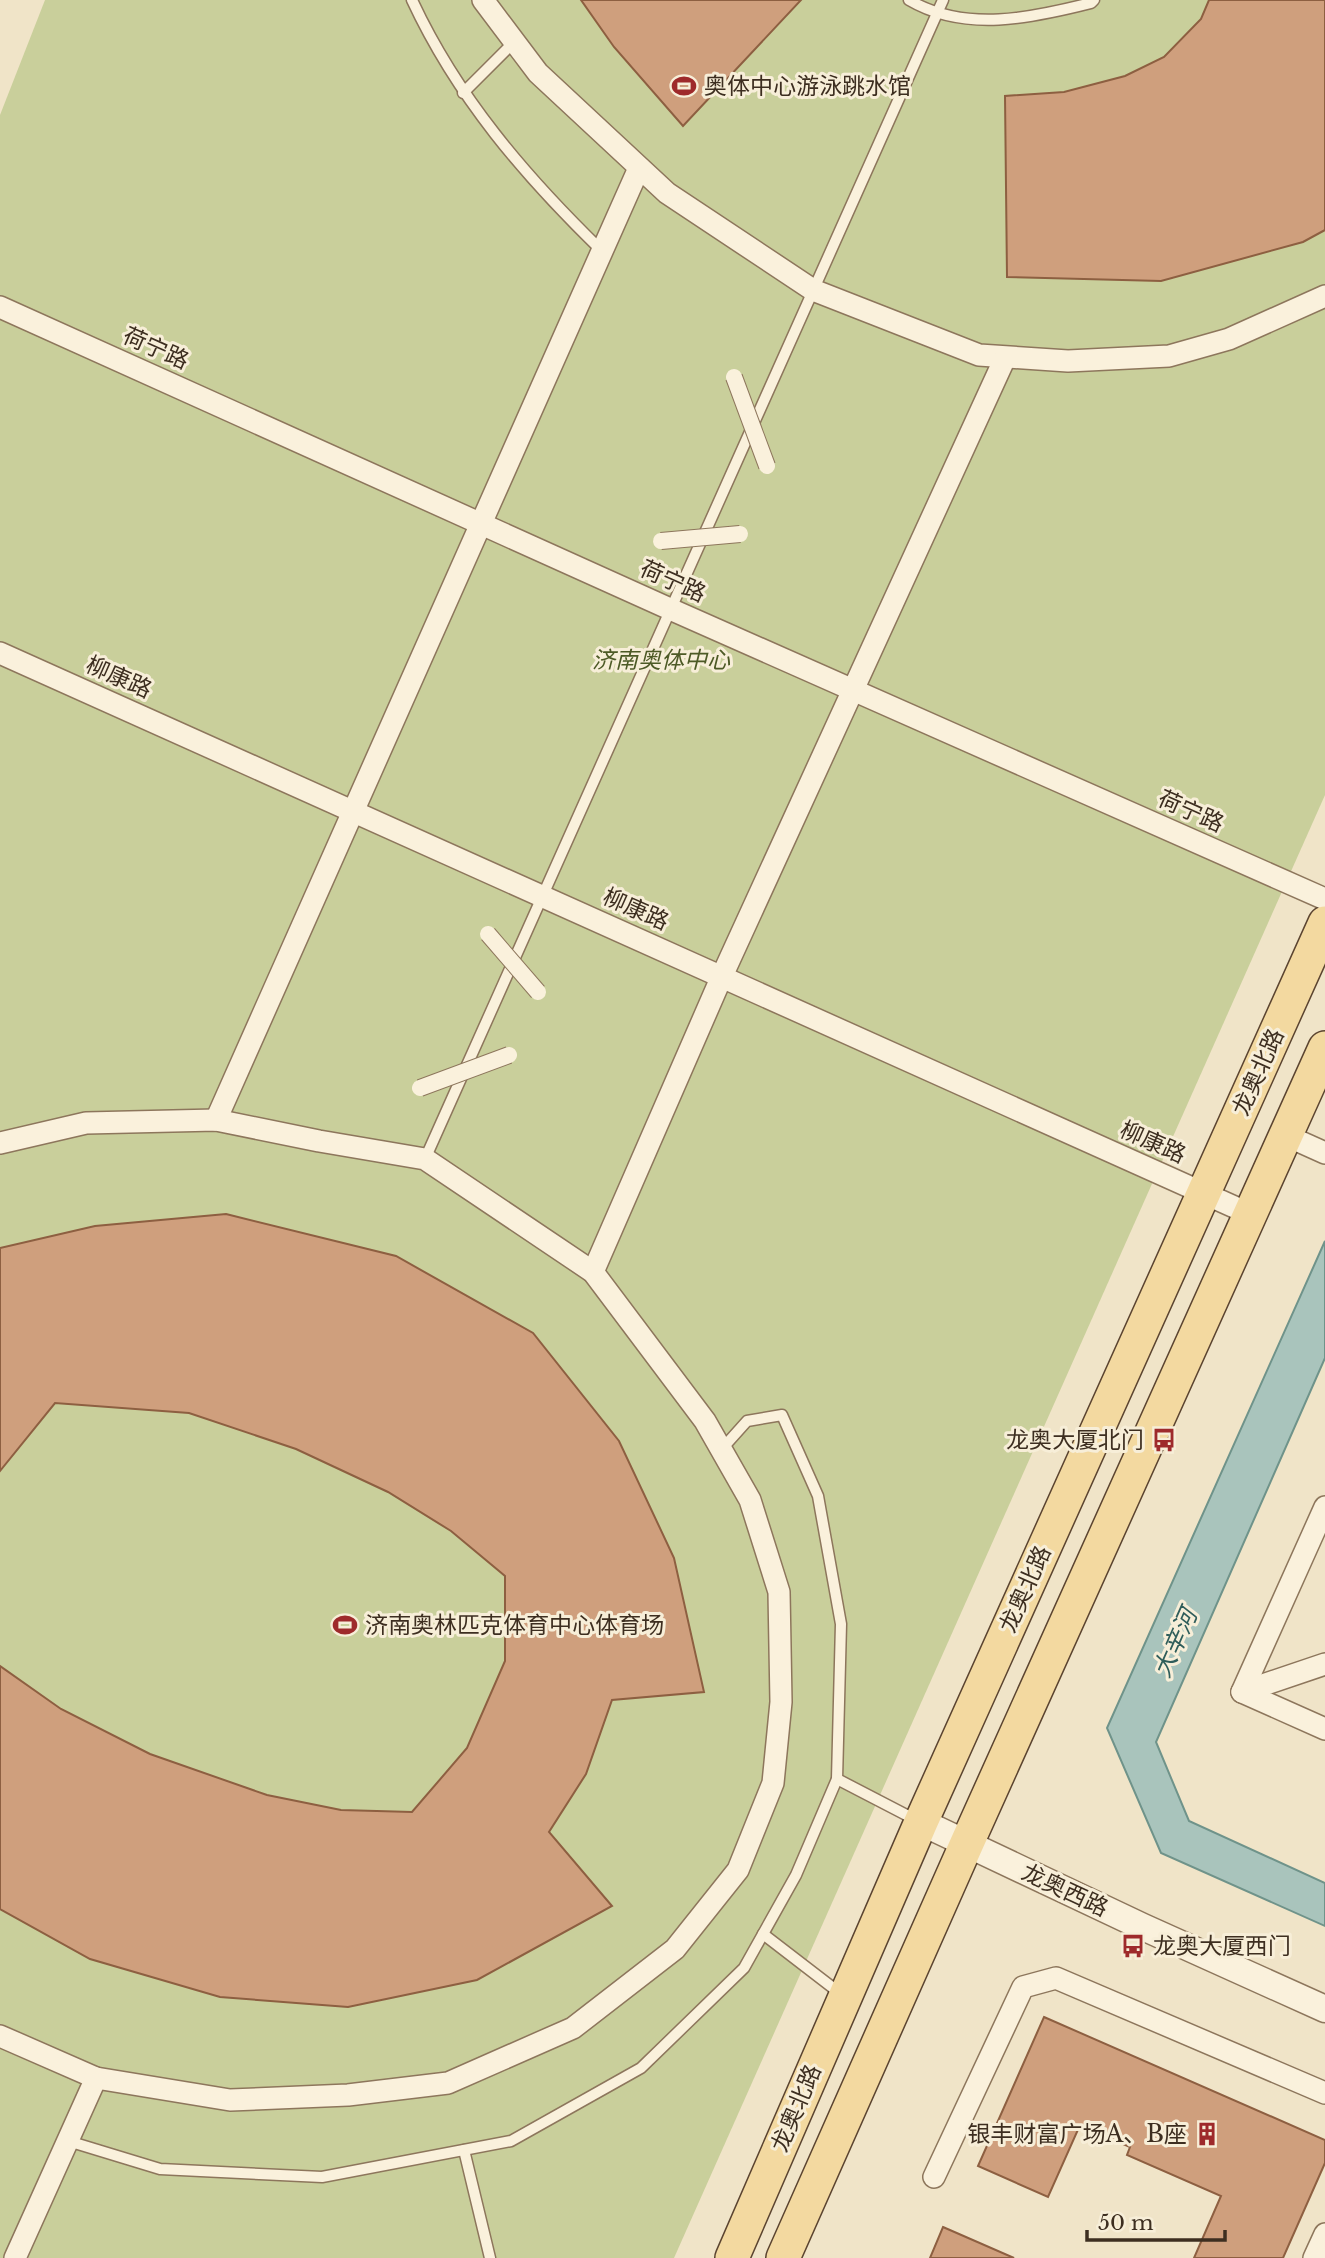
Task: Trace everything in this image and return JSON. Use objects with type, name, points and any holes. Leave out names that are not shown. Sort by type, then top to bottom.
[{"type":"main road","name":"龙奥北路","points":[[732,2258],[921,1822],[1325,923]]},
{"type":"main road","points":[[783,2258],[1325,1048]]},
{"type":"street","points":[[483,0],[538,73],[667,193],[813,290],[979,355],[1068,361],[1169,356],[1229,339],[1325,296]]},
{"type":"street","points":[[216,1120],[639,168]]},
{"type":"street","name":"荷宁路","points":[[0,307],[670,609],[1325,899]]},
{"type":"street","points":[[593,1272],[722,976],[1005,358]]},
{"type":"street","points":[[734,377],[767,466]]},
{"type":"street","points":[[661,541],[740,534]]},
{"type":"street","name":"柳康路","points":[[0,653],[1250,1214]]},
{"type":"street","points":[[488,934],[538,992]]},
{"type":"street","points":[[420,1088],[509,1055]]},
{"type":"street","points":[[0,1143],[86,1124],[216,1120],[425,1159],[593,1272],[705,1421],[750,1500],[779,1592],[781,1702],[773,1783],[738,1870],[674,1949],[573,2028],[448,2083],[348,2095],[230,2099],[96,2078],[0,2036]]},
{"type":"street","points":[[1285,1135],[1325,1153]]},
{"type":"street","points":[[1242,1692],[1325,1507]]},
{"type":"street","points":[[1242,1692],[1325,1664]]},
{"type":"street","points":[[1242,1692],[1325,1729]]},
{"type":"street","name":"龙奥西路","points":[[921,1822],[1325,2009]]},
{"type":"street","points":[[934,2177],[1023,1987],[1056,1978],[1325,2093]]},
{"type":"street","points":[[15,2258],[96,2078]]},
{"type":"street","points":[[1314,2258],[1325,2234]]},
{"type":"lane","points":[[412,0],[425,29],[463,93],[526,173],[601,250]]},
{"type":"lane","points":[[909,0],[926,10],[981,21],[1042,15],[1094,0]]},
{"type":"lane","points":[[425,1159],[943,0]]},
{"type":"lane","points":[[463,93],[514,41]]},
{"type":"lane","points":[[68,2141],[160,2169],[322,2177],[511,2141],[640,2068],[744,1968],[796,1875],[837,1780],[841,1624],[818,1496],[782,1415],[747,1420],[721,1450]]},
{"type":"lane","points":[[837,1780],[921,1822]]},
{"type":"lane","points":[[763,1934],[845,1997]]},
{"type":"lane","points":[[464,2150],[490,2258]]},
{"type":"green space","name":"济南奥体中心","points":[[45,0],[1325,0],[1325,795],[674,2258],[0,2258],[0,115]]},
{"type":"water","name":"大辛河","points":[[1325,1241],[1325,1358],[1156,1742],[1189,1821],[1325,1883],[1325,1926],[1161,1853],[1107,1728]]},
{"type":"building","name":"奥体中心游泳跳水馆","points":[[581,0],[801,0],[683,126],[614,47]]},
{"type":"building","points":[[1209,0],[1325,0],[1325,230],[1303,242],[1161,281],[1007,277],[1005,96],[1064,92],[1125,76],[1164,57],[1201,19]]},
{"type":"building","name":"济南奥林匹克体育中心体育场","points":[[226,1214],[396,1256],[533,1333],[619,1441],[674,1558],[704,1692],[612,1700],[586,1774],[549,1832],[612,1906],[477,1980],[348,2007],[220,1997],[90,1959],[0,1909],[0,1666],[61,1709],[150,1754],[267,1795],[341,1810],[412,1812],[467,1748],[505,1661],[505,1576],[451,1531],[388,1492],[296,1449],[189,1413],[55,1403],[0,1471],[0,1248],[95,1226]]},
{"type":"building","name":"银丰财富广场A、B座","points":[[1044,2017],[1325,2140],[1325,2163],[1283,2258],[1194,2258],[1221,2196],[1127,2155],[1130,2147],[1080,2125],[1048,2197],[978,2166]]},
{"type":"building","points":[[943,2227],[1014,2258],[930,2258]]},
{"type":"place","name":"奥体中心游泳跳水馆","points":[[684,86]]},
{"type":"place","name":"龙奥大厦北门","points":[[1164,1440]]},
{"type":"place","name":"济南奥林匹克体育中心体育场","points":[[345,1625]]},
{"type":"place","name":"龙奥大厦西门","points":[[1133,1946]]},
{"type":"place","name":"银丰财富广场A、B座","points":[[1207,2134]]}]
